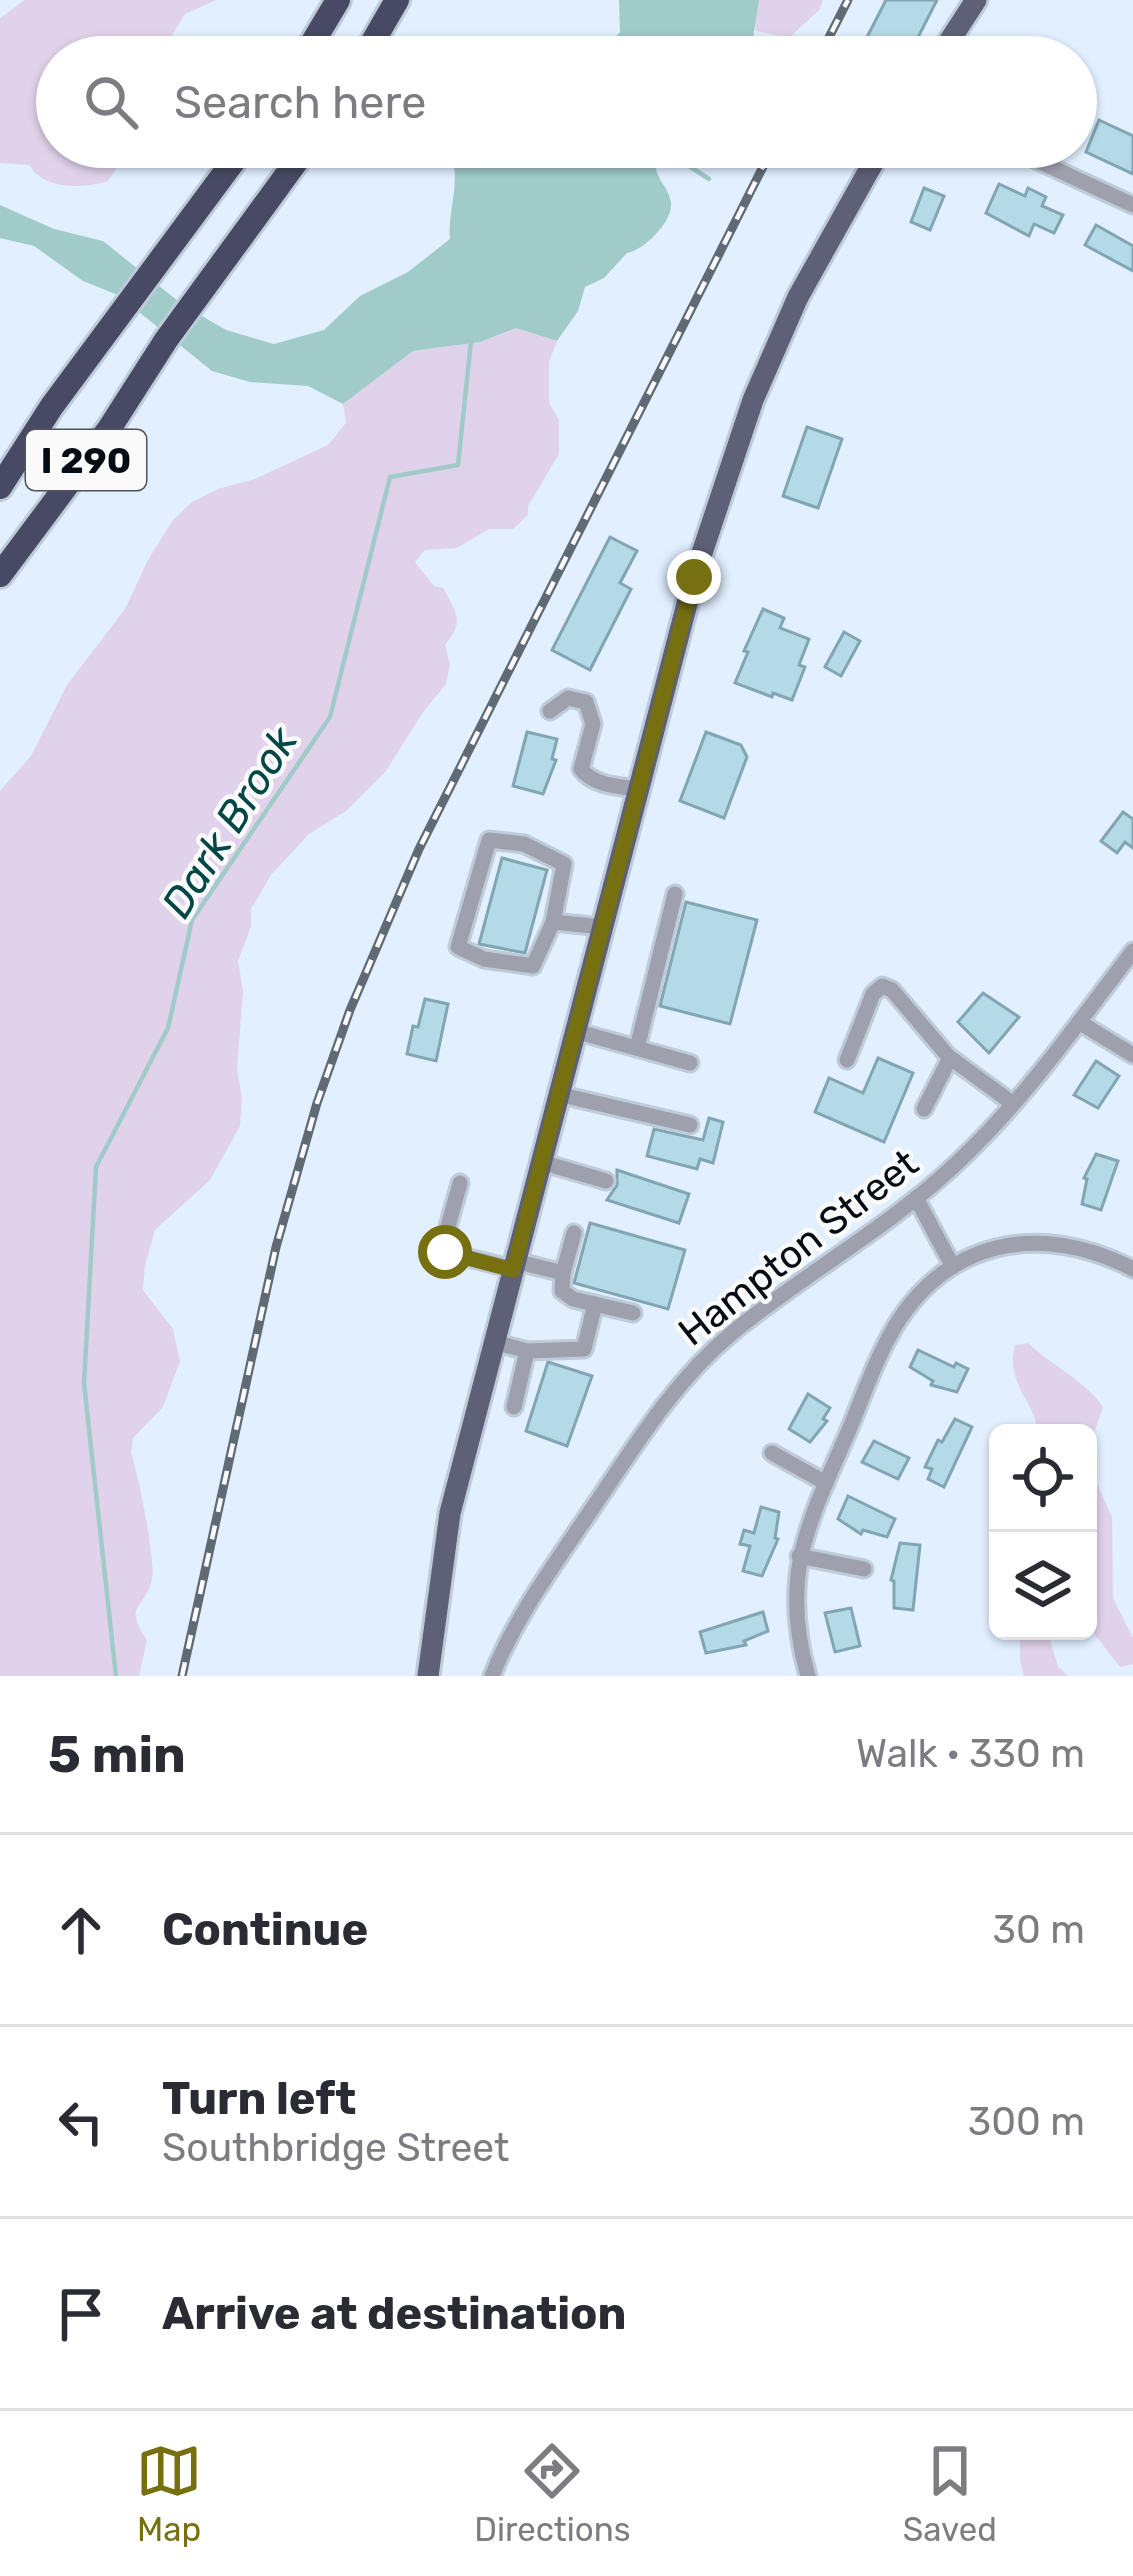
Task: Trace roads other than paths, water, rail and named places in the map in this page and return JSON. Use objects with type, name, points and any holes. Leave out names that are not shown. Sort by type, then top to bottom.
[{"type":"highway","points":[[317,36],[338,0]]},
{"type":"highway","points":[[376,36],[397,0]]},
{"type":"highway","name":"I 290","points":[[0,487],[52,406],[228,168]]},
{"type":"highway","name":"I 290","points":[[0,575],[292,168]]},
{"type":"main road","points":[[953,36],[976,0]]},
{"type":"main road","points":[[428,1676],[450,1513],[713,511],[753,400],[798,297],[870,168]]},
{"type":"street","points":[[1054,168],[1133,205]]},
{"type":"street","points":[[550,711],[568,698],[586,702],[593,724],[581,769],[596,782],[638,789]]},
{"type":"street","points":[[489,840],[524,844],[564,864],[553,922],[533,966],[484,959],[458,947],[489,840]]},
{"type":"street","points":[[637,1048],[676,894]]},
{"type":"street","points":[[553,922],[602,927]]},
{"type":"street","name":"Hampton Street","points":[[492,1676],[508,1638],[541,1584],[686,1378],[760,1312],[960,1161],[1133,951]]},
{"type":"street","points":[[848,1060],[873,994],[882,986],[892,990],[950,1058],[1012,1103]]},
{"type":"street","points":[[1079,1022],[1133,1055]]},
{"type":"street","points":[[575,1031],[690,1063]]},
{"type":"street","points":[[924,1109],[950,1058]]},
{"type":"street","points":[[558,1094],[690,1126]]},
{"type":"street","points":[[541,1162],[607,1181]]},
{"type":"street","points":[[460,1183],[445,1252],[563,1273]]},
{"type":"street","points":[[916,1198],[952,1265]]},
{"type":"street","points":[[574,1233],[562,1291],[572,1299],[633,1313]]},
{"type":"street","points":[[808,1676],[794,1606],[799,1556],[890,1336],[916,1297],[952,1265],[981,1252],[1024,1243],[1068,1246],[1133,1269]]},
{"type":"street","points":[[494,1342],[527,1352],[584,1349],[595,1304]]},
{"type":"street","points":[[514,1407],[527,1352]]},
{"type":"street","points":[[772,1453],[826,1483]]},
{"type":"street","points":[[799,1556],[864,1569]]},
{"type":"waterway","points":[[692,168],[709,179]]},
{"type":"waterway","name":"Dark Brook","points":[[116,1676],[84,1383],[96,1167],[168,1028],[192,920],[330,717],[390,477],[458,465],[471,341]]},
{"type":"railway","points":[[830,36],[848,0]]},
{"type":"railway","points":[[182,1676],[276,1247],[317,1103],[350,1010],[419,849],[762,168]]}]
